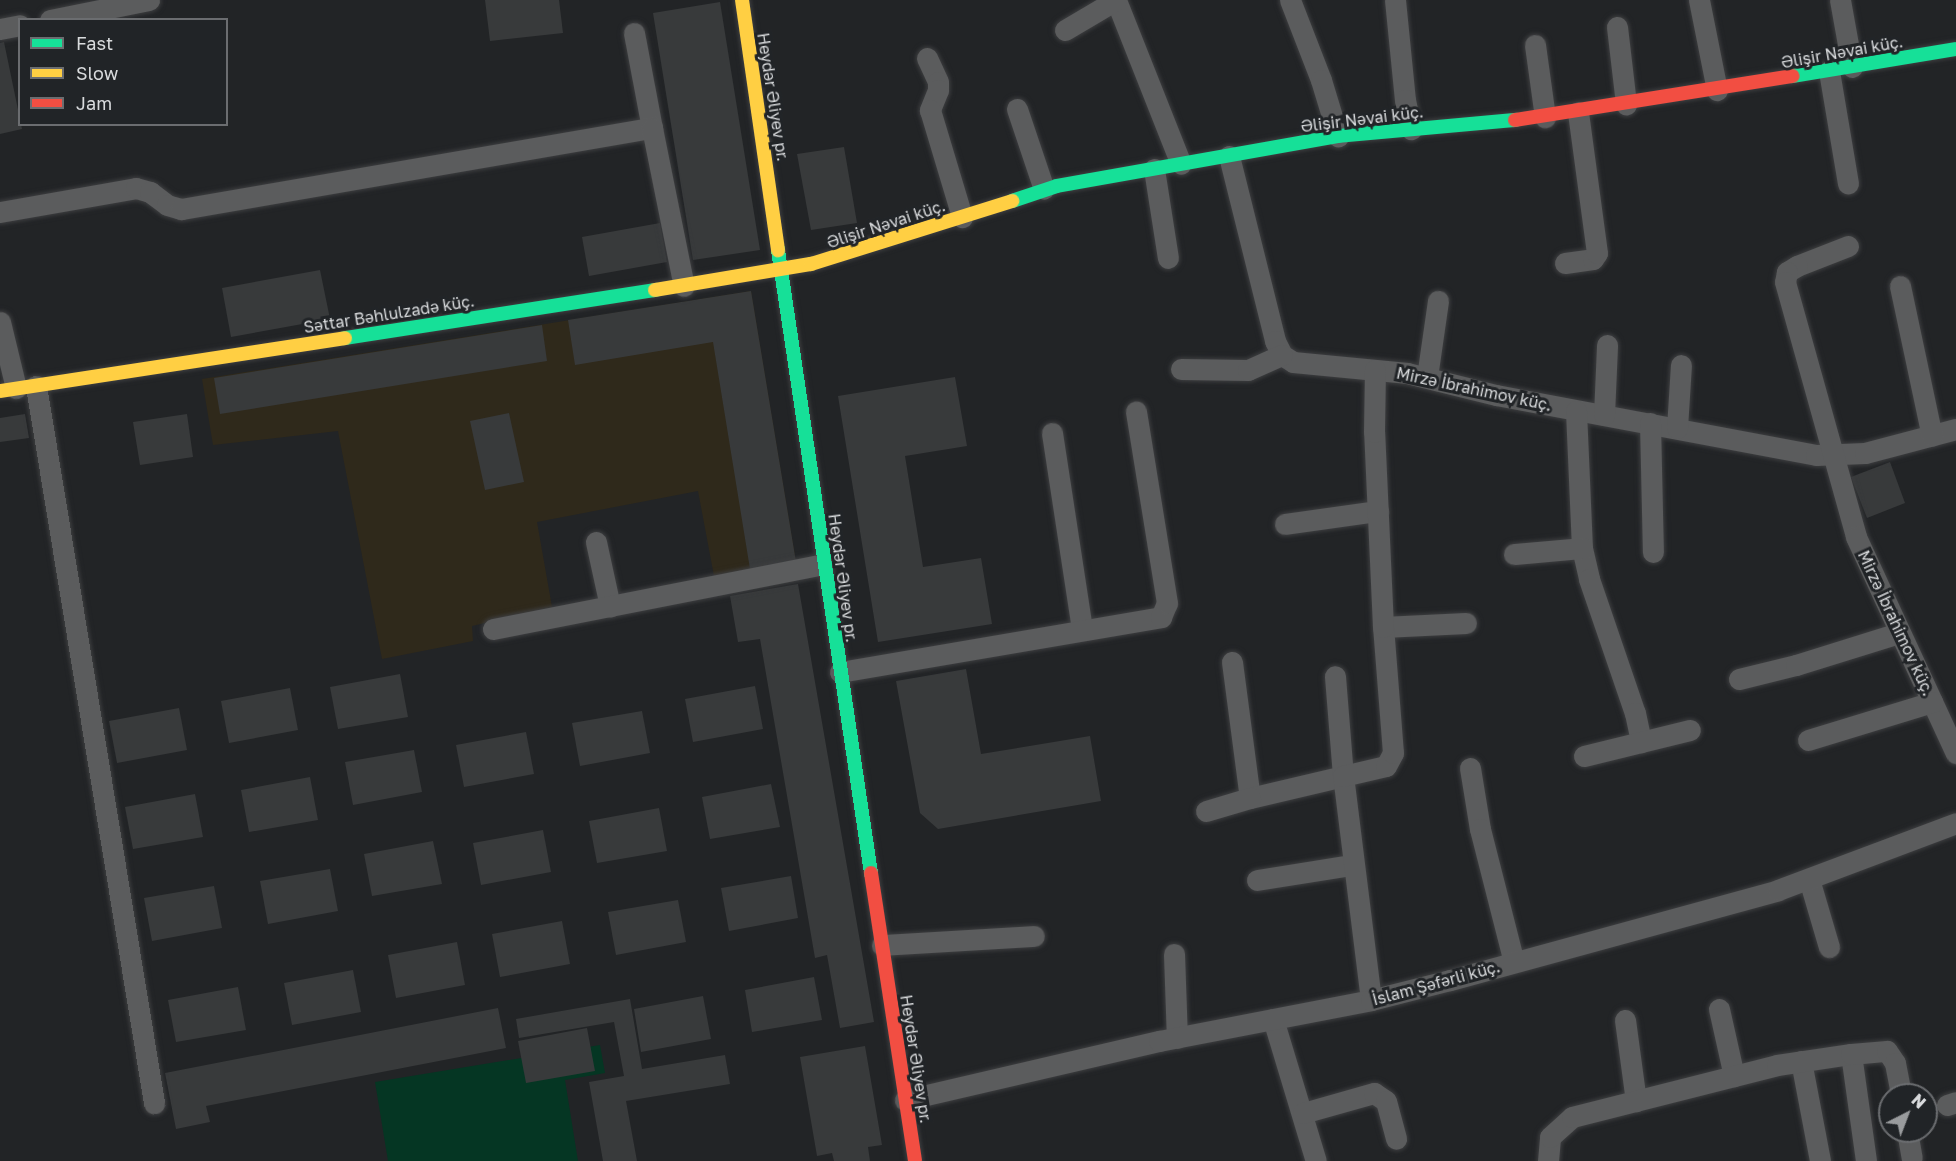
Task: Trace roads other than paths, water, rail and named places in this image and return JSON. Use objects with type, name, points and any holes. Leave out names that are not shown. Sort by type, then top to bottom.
[{"type":"street","points":[[57,18],[103,5],[149,0]]},
{"type":"street","name":"Heydər Əliyev pr.","points":[[742,0],[840,672],[915,1161]]},
{"type":"street","points":[[1065,30],[1116,0],[1181,164]]},
{"type":"street","points":[[1290,0],[1321,80],[1338,136]]},
{"type":"street","points":[[1395,0],[1405,100],[1411,129]]},
{"type":"street","points":[[1699,0],[1717,90]]},
{"type":"street","points":[[1840,0],[1852,67]]},
{"type":"street","points":[[0,29],[18,25]]},
{"type":"street","points":[[1617,27],[1626,104]]},
{"type":"street","points":[[634,33],[684,286]]},
{"type":"street","points":[[1535,45],[1545,117]]},
{"type":"street","name":"Əlişir Nəvai küç.","points":[[782,269],[849,254],[1044,189],[1338,136],[1545,117],[1956,49]]},
{"type":"street","points":[[927,58],[938,82],[930,110],[962,217]]},
{"type":"street","points":[[1829,71],[1848,183]]},
{"type":"street","points":[[1017,109],[1044,189]]},
{"type":"street","points":[[1565,263],[1593,259],[1597,253],[1578,112]]},
{"type":"street","points":[[0,212],[135,188],[150,192],[167,205],[181,209],[651,128]]},
{"type":"street","points":[[1181,369],[1248,370],[1282,354],[1275,341],[1229,156]]},
{"type":"street","points":[[1154,169],[1168,258]]},
{"type":"street","points":[[1834,456],[1785,282],[1787,272],[1797,266],[1848,246]]},
{"type":"street","name":"Səttar Bəhlulzadə küç.","points":[[17,388],[782,269]]},
{"type":"street","points":[[1900,286],[1932,436]]},
{"type":"street","points":[[1427,377],[1438,301]]},
{"type":"street","points":[[0,322],[17,388],[154,1102]]},
{"type":"street","points":[[1604,415],[1607,345]]},
{"type":"street","name":"Mirzə İbrahimov küç.","points":[[1282,354],[1302,363],[1427,377],[1576,411],[1834,456],[1897,446],[1956,430]]},
{"type":"street","points":[[1677,428],[1681,365]]},
{"type":"street","points":[[1206,811],[1250,798],[1386,766],[1394,753],[1383,627],[1374,432],[1375,370]]},
{"type":"street","points":[[840,672],[1082,628],[1161,617],[1167,603],[1136,411]]},
{"type":"street","points":[[1576,411],[1582,548],[1589,579],[1635,713],[1641,742]]},
{"type":"street","points":[[1650,423],[1653,552]]},
{"type":"street","points":[[1052,434],[1082,628]]},
{"type":"street","name":"Mirzə İbrahimov küç.","points":[[1834,456],[1856,537],[1956,753]]},
{"type":"street","points":[[1286,524],[1378,511]]},
{"type":"street","points":[[596,542],[610,606]]},
{"type":"street","points":[[1514,554],[1582,548]]},
{"type":"street","points":[[493,629],[824,564]]},
{"type":"street","points":[[1383,627],[1466,623]]},
{"type":"street","points":[[1739,679],[1796,665],[1899,633]]},
{"type":"street","points":[[1232,662],[1250,798]]},
{"type":"street","points":[[1335,676],[1352,865],[1371,1000]]},
{"type":"street","points":[[1808,740],[1932,702]]},
{"type":"street","points":[[1584,756],[1690,730]]},
{"type":"street","points":[[1470,768],[1480,829],[1514,962]]},
{"type":"street","name":"İslam Şəfərli küç.","points":[[905,1100],[1177,1038],[1371,1000],[1809,879],[1956,823]]},
{"type":"street","points":[[1257,880],[1352,865]]},
{"type":"street","points":[[1809,879],[1829,947]]},
{"type":"street","points":[[882,945],[1034,936]]},
{"type":"street","points":[[1174,954],[1177,1038]]},
{"type":"street","points":[[1719,1009],[1734,1076]]},
{"type":"street","points":[[1273,1019],[1316,1161]]},
{"type":"street","points":[[1624,1020],[1636,1101]]},
{"type":"street","points":[[1548,1161],[1551,1137],[1566,1121],[1636,1101],[1801,1061],[1887,1051],[1895,1063],[1899,1083]]},
{"type":"street","points":[[1851,1054],[1866,1161]]},
{"type":"street","points":[[1801,1061],[1820,1161]]},
{"type":"street","points":[[1302,1113],[1374,1093],[1386,1101],[1396,1139]]},
{"type":"street","points":[[1909,1143],[1912,1158]]}]
